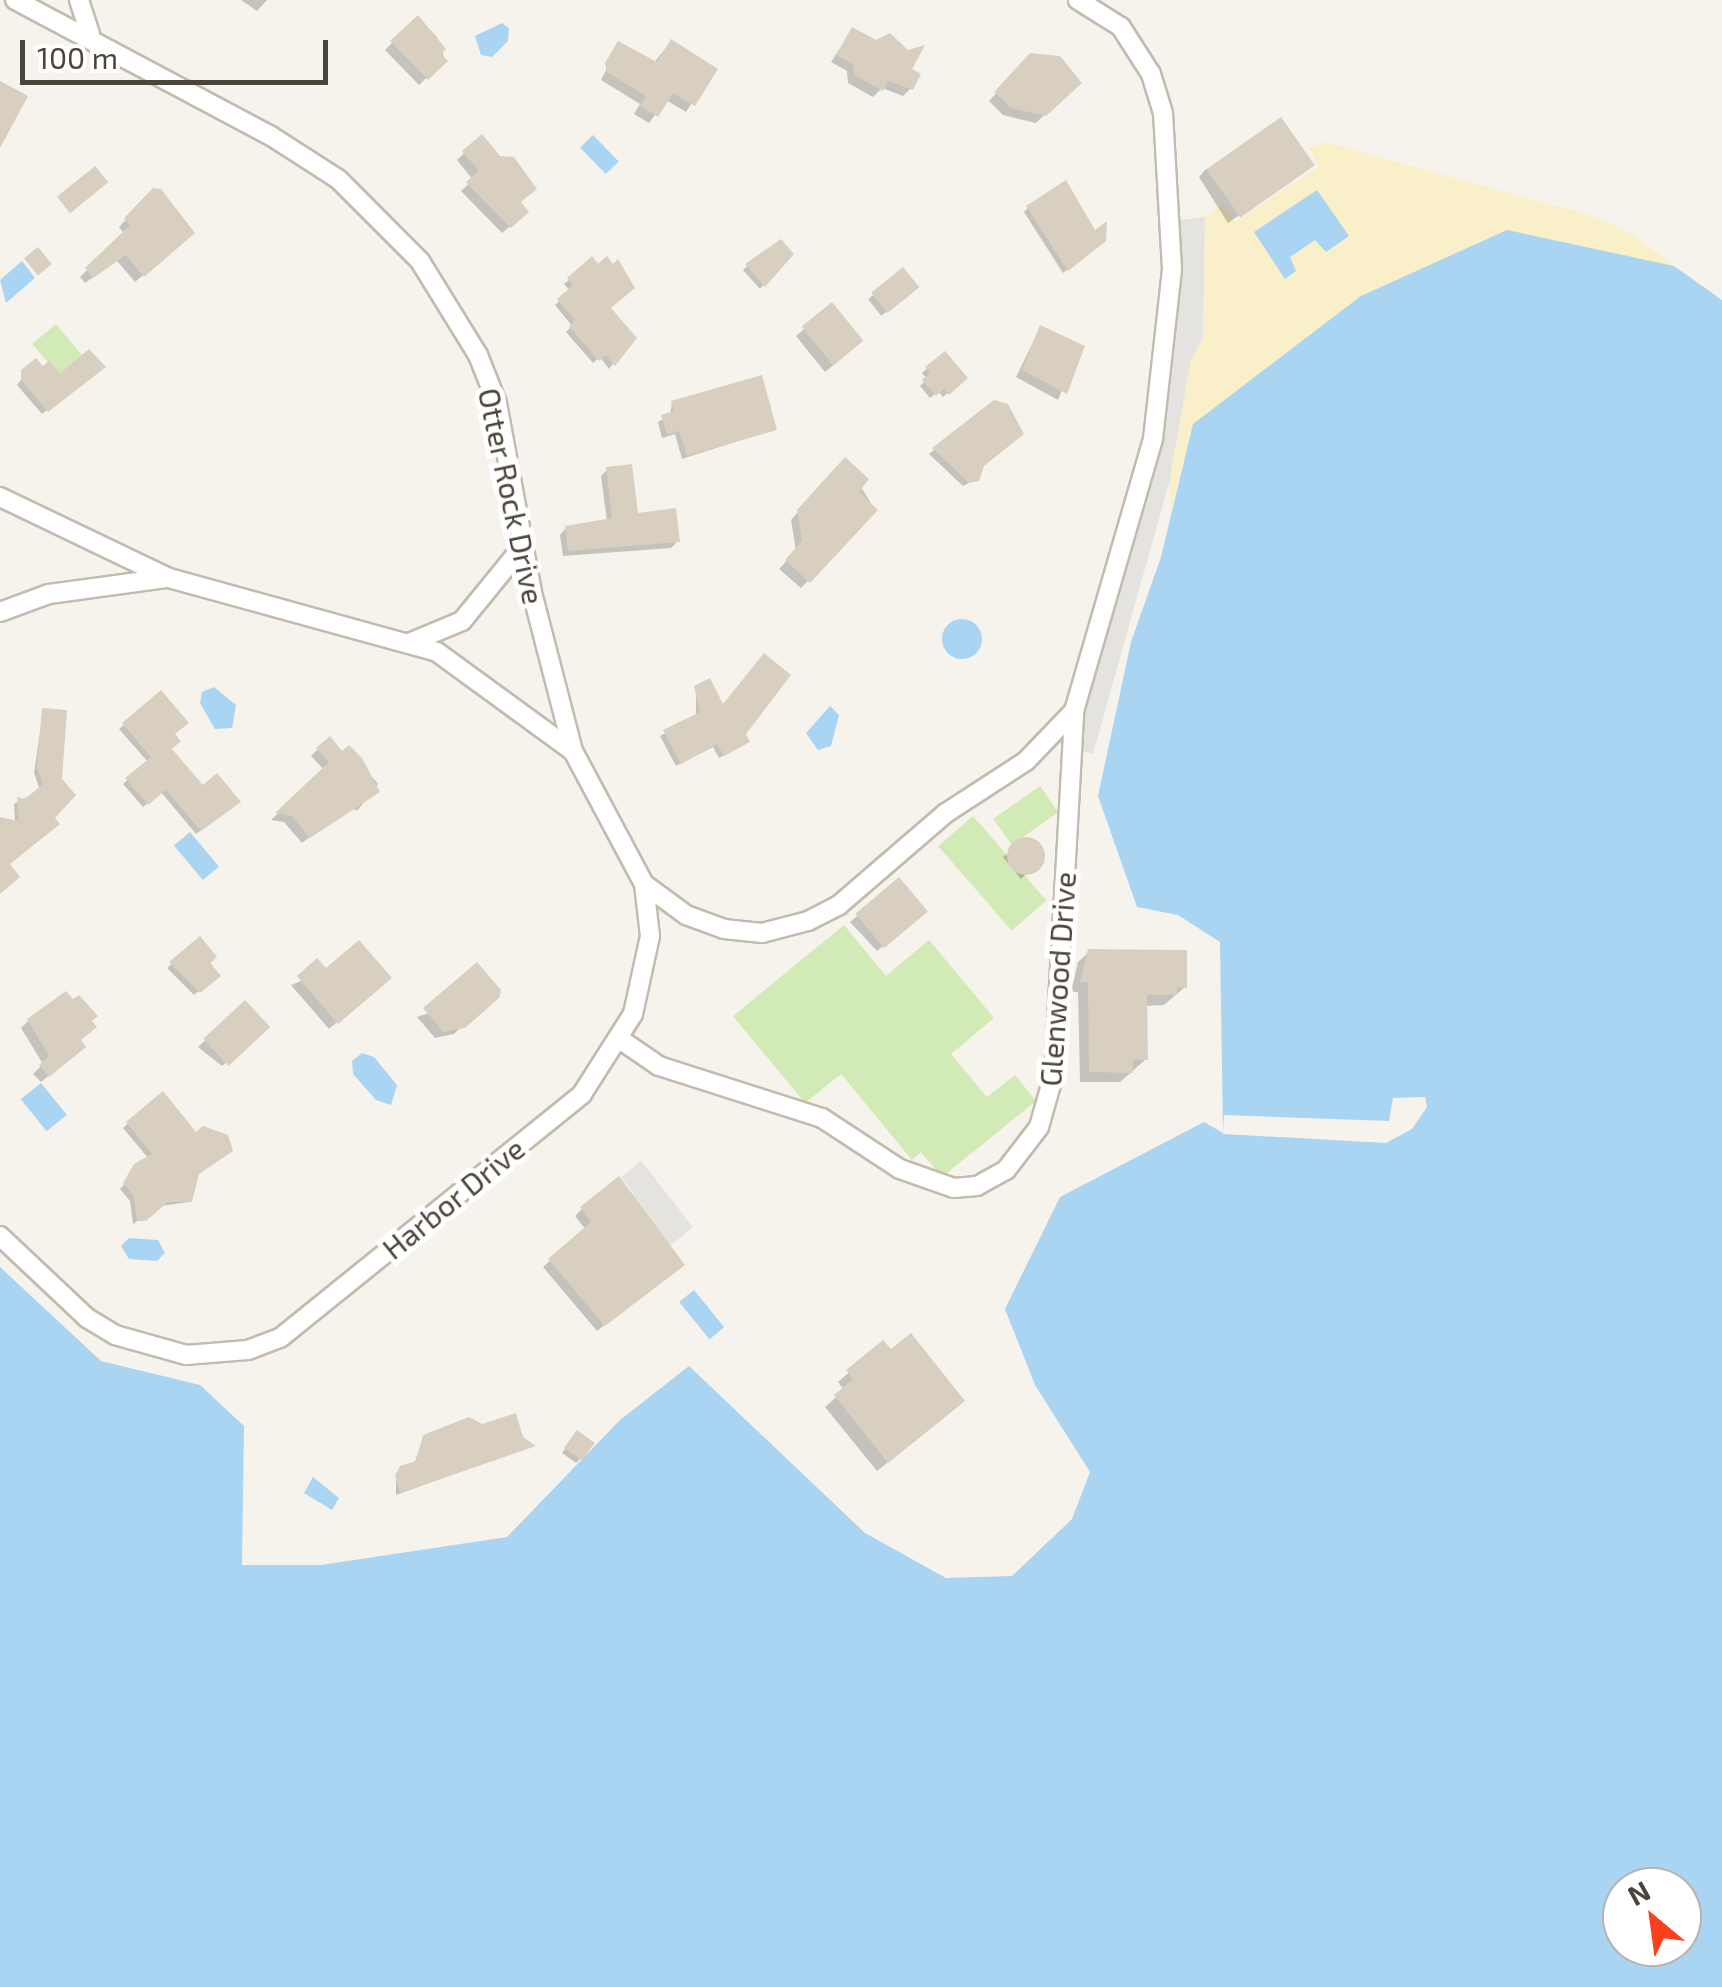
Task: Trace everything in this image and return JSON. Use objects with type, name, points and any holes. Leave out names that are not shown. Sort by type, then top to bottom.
[{"type":"street","name":"Otter Rock Drive","points":[[15,0],[90,34],[338,179],[420,261],[478,355],[497,403],[524,545],[574,751]]},
{"type":"street","points":[[80,0],[90,34]]},
{"type":"street","name":"Glenwood Drive","points":[[621,1040],[659,1066],[822,1118],[931,1182],[977,1186],[1006,1170],[1039,1127],[1054,1074],[1074,711],[1121,566],[1153,439],[1172,269],[1163,112],[1151,74],[1120,26],[1078,0]]},
{"type":"street","points":[[0,497],[169,578],[408,643],[480,680],[574,751]]},
{"type":"street","points":[[408,643],[462,621],[524,545]]},
{"type":"street","points":[[0,612],[49,594],[169,578]]},
{"type":"street","name":"Glenwood Drive","points":[[644,884],[686,916],[724,929],[762,933],[808,921],[839,905],[946,813],[1026,760],[1074,711]]},
{"type":"street","name":"Harbor Drive","points":[[0,1236],[88,1318],[115,1335],[186,1355],[248,1350],[307,1321],[500,1156],[582,1094],[621,1040],[648,967],[644,884],[574,751]]},
{"type":"green space","points":[[56,324],[82,355],[58,375],[32,344]]},
{"type":"green space","points":[[1040,786],[1058,812],[1012,845],[993,819]]},
{"type":"green space","points":[[973,816],[1046,901],[1012,931],[938,846]]},
{"type":"green space","points":[[844,925],[886,976],[929,940],[994,1018],[951,1054],[987,1097],[1015,1075],[1036,1101],[942,1177],[921,1152],[912,1160],[841,1074],[805,1103],[733,1016]]},
{"type":"sand","points":[[1325,142],[1596,217],[1634,235],[1674,266],[1618,257],[1193,424],[1170,515],[1169,483],[1191,360],[1203,338],[1205,217],[1223,203],[1235,221],[1319,167],[1309,148]]},
{"type":"shaded area","points":[[1205,217],[1203,338],[1191,360],[1169,483],[1093,754],[1070,747],[1153,439],[1172,221]]},
{"type":"shaded area","points":[[641,1161],[693,1227],[670,1246],[597,1223],[634,1194],[621,1177]]},
{"type":"water","points":[[502,23],[509,28],[508,41],[492,57],[481,55],[475,36]]},
{"type":"water","points":[[593,135],[619,162],[606,174],[580,148]]},
{"type":"water","points":[[1317,190],[1349,236],[1326,252],[1315,240],[1290,257],[1296,271],[1285,279],[1254,232]]},
{"type":"water","points":[[1507,230],[1674,266],[1722,300],[1722,1987],[0,1987],[0,1267],[101,1361],[200,1385],[244,1426],[242,1565],[321,1565],[507,1537],[620,1420],[689,1366],[865,1533],[946,1578],[1012,1576],[1072,1519],[1090,1472],[1035,1385],[1005,1309],[1060,1197],[1204,1122],[1223,1133],[1220,942],[1178,915],[1137,907],[1098,796],[1131,642],[1161,557],[1193,424],[1361,296]]},
{"type":"water","points":[[22,261],[35,278],[6,303],[0,280]]},
{"type":"water","points":[[962,619],[976,625],[982,639],[976,653],[962,659],[948,653],[942,639],[948,625]]},
{"type":"water","points":[[214,687],[236,705],[232,728],[215,729],[200,703],[202,692]]},
{"type":"water","points":[[830,706],[839,715],[831,746],[818,750],[806,733]]},
{"type":"water","points":[[190,832],[219,866],[203,880],[174,845]]},
{"type":"water","points":[[362,1053],[374,1057],[397,1085],[391,1105],[376,1100],[353,1074],[352,1061]]},
{"type":"water","points":[[41,1083],[67,1115],[47,1131],[21,1099]]},
{"type":"water","points":[[129,1238],[158,1240],[165,1253],[157,1261],[129,1259],[121,1246]]},
{"type":"water","points":[[694,1290],[724,1327],[709,1339],[679,1302]]},
{"type":"water","points":[[313,1477],[339,1498],[332,1510],[304,1493]]},
{"type":"pier","points":[[1425,1097],[1427,1107],[1412,1129],[1386,1143],[1223,1134],[1224,1115],[1389,1121],[1393,1098]]},
{"type":"building","points":[[418,15],[446,49],[441,54],[448,61],[428,80],[390,41]]},
{"type":"building","points":[[852,27],[876,40],[890,33],[908,50],[925,45],[912,69],[921,74],[913,90],[888,81],[883,91],[854,75],[853,64],[836,55]]},
{"type":"building","points":[[671,39],[718,69],[695,106],[673,93],[658,117],[640,106],[646,96],[607,72],[605,63],[618,41],[657,62]]},
{"type":"building","points":[[1030,53],[1060,56],[1082,83],[1046,116],[1011,108],[994,92]]},
{"type":"building","points":[[0,81],[28,96],[0,148]]},
{"type":"building","points":[[1281,117],[1315,165],[1240,218],[1206,169]]},
{"type":"building","points":[[482,134],[500,156],[514,157],[537,189],[521,202],[529,212],[511,228],[466,182],[479,171],[462,151]]},
{"type":"building","points":[[95,166],[108,182],[70,213],[57,197]]},
{"type":"building","points":[[1066,180],[1095,230],[1107,221],[1106,241],[1068,271],[1026,206]]},
{"type":"building","points":[[153,188],[161,189],[195,233],[144,277],[126,255],[93,278],[85,268],[130,225],[124,218]]},
{"type":"building","points":[[781,239],[794,254],[765,287],[745,264]]},
{"type":"building","points":[[38,247],[52,264],[38,275],[24,258]]},
{"type":"building","points":[[592,256],[598,264],[607,256],[613,264],[618,259],[635,288],[611,308],[637,338],[615,366],[606,355],[599,361],[569,326],[575,320],[557,299],[573,285],[567,278]]},
{"type":"building","points":[[903,267],[919,287],[887,313],[871,293]]},
{"type":"building","points":[[832,302],[863,341],[833,365],[802,327]]},
{"type":"building","points":[[1040,325],[1085,346],[1067,394],[1022,370]]},
{"type":"building","points":[[89,349],[106,367],[48,412],[21,380],[21,370],[36,358],[43,366],[49,361],[60,373]]},
{"type":"building","points":[[945,351],[968,378],[949,395],[944,389],[936,396],[922,380],[930,373],[925,367]]},
{"type":"building","points":[[762,375],[777,430],[687,456],[679,431],[667,435],[661,415],[674,411],[671,401]]},
{"type":"building","points":[[994,400],[1008,404],[1024,434],[984,466],[979,481],[969,483],[932,448]]},
{"type":"building","points":[[845,457],[869,479],[859,492],[878,510],[810,583],[785,560],[802,541],[797,510]]},
{"type":"building","points":[[632,464],[638,513],[676,508],[680,542],[568,551],[565,526],[612,518],[606,467]]},
{"type":"building","points":[[764,653],[791,675],[746,734],[750,742],[724,756],[717,744],[681,764],[663,730],[700,712],[694,686],[710,678],[723,704]]},
{"type":"building","points":[[161,690],[189,723],[175,734],[181,741],[172,749],[203,785],[217,773],[241,802],[201,831],[166,790],[148,805],[125,778],[151,757],[122,723]]},
{"type":"building","points":[[42,708],[67,710],[62,779],[76,795],[55,818],[60,824],[10,864],[20,877],[0,894],[0,817],[19,821],[17,797],[25,799],[43,784],[37,768]]},
{"type":"building","points":[[330,736],[342,751],[349,745],[362,758],[380,792],[310,838],[292,816],[275,813],[329,762],[316,748]]},
{"type":"building","points":[[1026,837],[1039,843],[1045,856],[1039,869],[1026,875],[1013,869],[1007,856],[1013,843]]},
{"type":"building","points":[[899,877],[928,911],[884,948],[855,914]]},
{"type":"building","points":[[200,936],[217,957],[210,963],[221,976],[200,993],[169,962]]},
{"type":"building","points":[[359,940],[392,978],[338,1024],[297,976],[317,958],[326,968]]},
{"type":"building","points":[[1088,949],[1187,950],[1187,988],[1177,987],[1177,995],[1147,995],[1148,1060],[1133,1060],[1133,1073],[1089,1072],[1088,982],[1080,982]]},
{"type":"building","points":[[477,962],[501,990],[499,998],[465,1028],[443,1032],[423,1008]]},
{"type":"building","points":[[66,991],[73,999],[79,995],[98,1016],[92,1021],[97,1027],[81,1040],[86,1047],[49,1077],[39,1065],[49,1056],[27,1019]]},
{"type":"building","points":[[245,1000],[270,1027],[229,1066],[203,1039]]},
{"type":"building","points":[[163,1091],[196,1132],[203,1126],[228,1135],[233,1151],[199,1174],[192,1202],[168,1202],[146,1221],[137,1221],[134,1196],[123,1183],[134,1164],[152,1154],[126,1122]]},
{"type":"building","points":[[619,1176],[685,1265],[605,1326],[548,1259],[591,1222],[580,1207]]},
{"type":"building","points":[[911,1333],[965,1401],[888,1463],[834,1395],[853,1379],[846,1370],[883,1340],[891,1349]]},
{"type":"building","points":[[516,1413],[523,1437],[536,1446],[400,1493],[395,1476],[400,1466],[416,1461],[423,1435],[469,1417],[482,1424]]},
{"type":"building","points":[[577,1430],[595,1443],[582,1461],[564,1448]]}]
